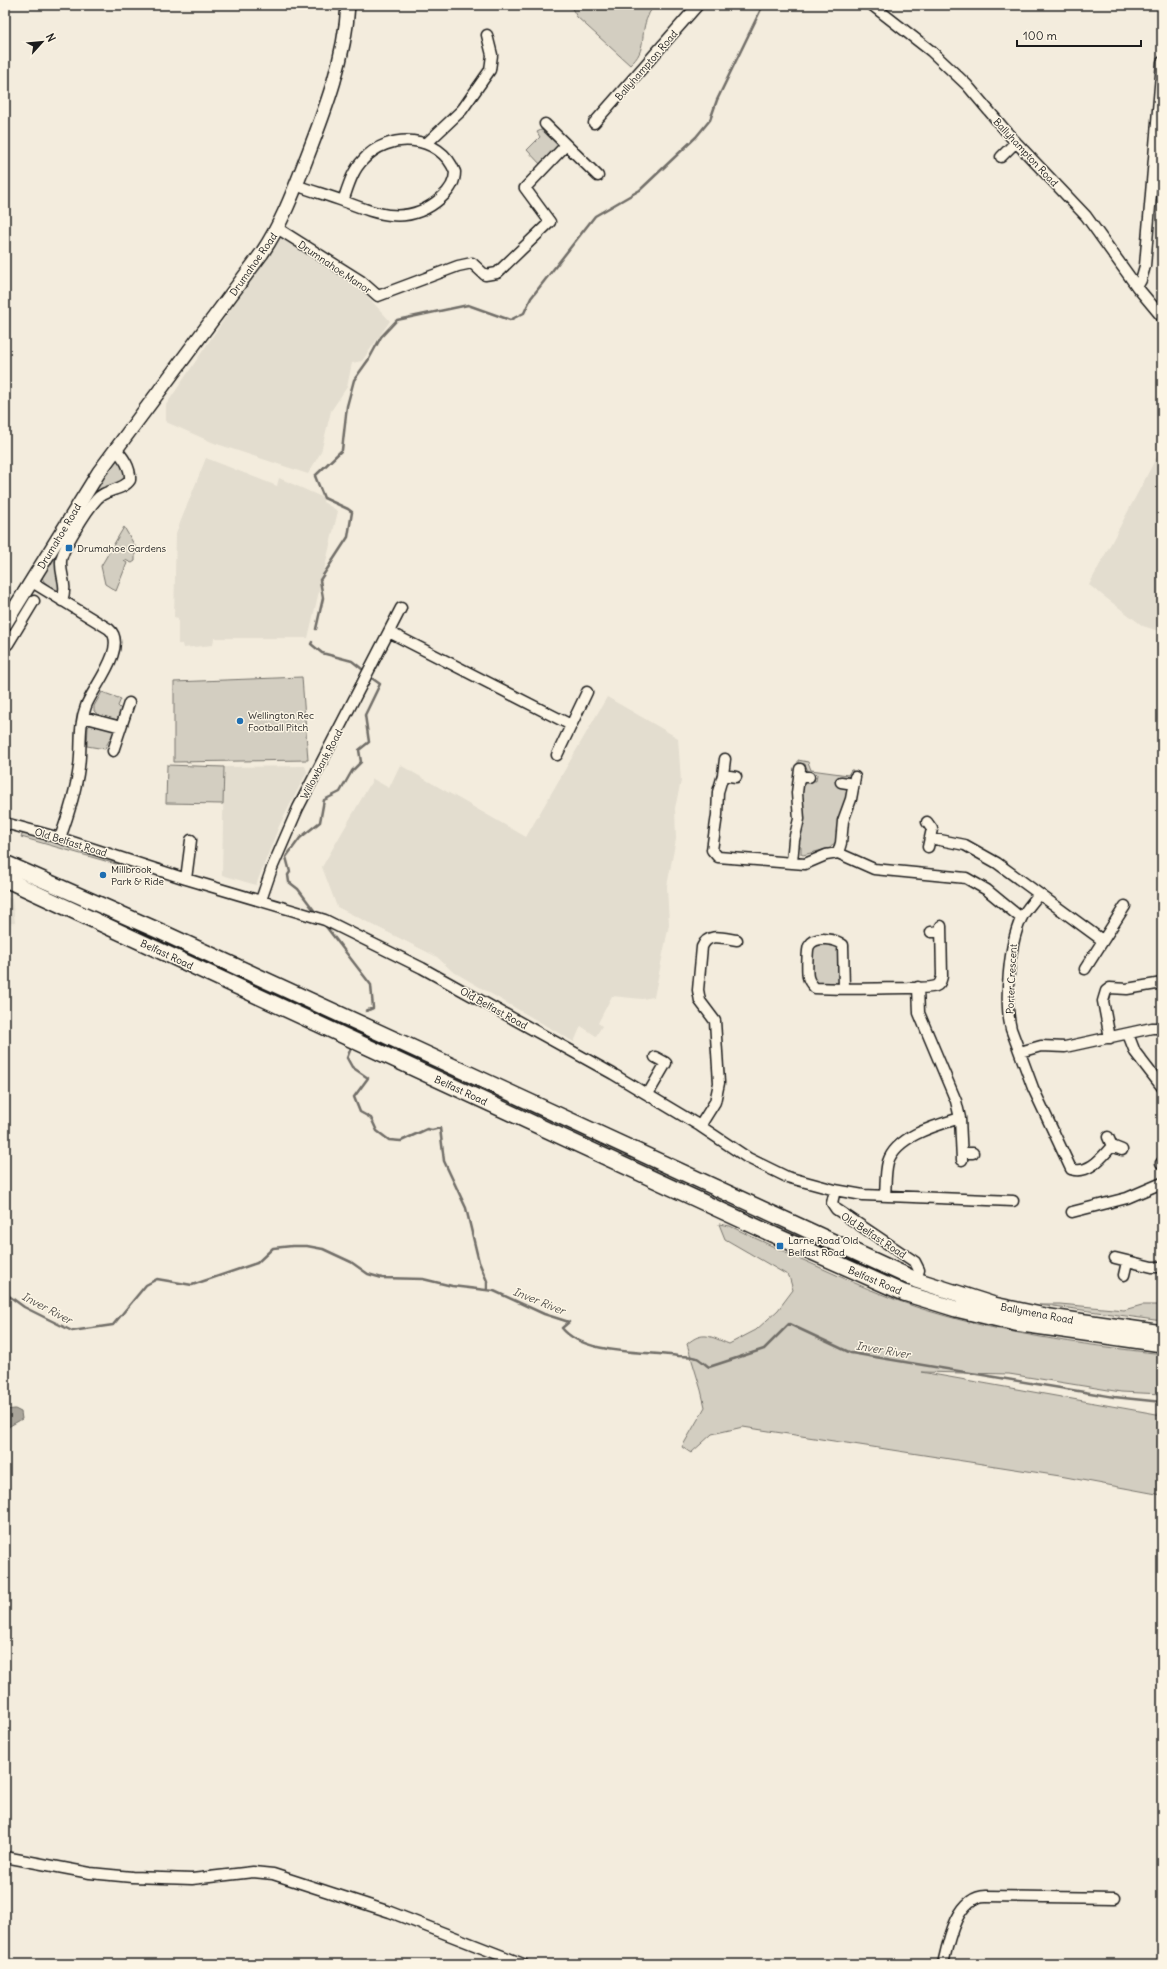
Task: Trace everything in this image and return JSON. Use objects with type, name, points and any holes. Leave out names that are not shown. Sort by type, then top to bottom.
[{"type":"highway","name":"Belfast Road","points":[[5,863],[157,930],[916,1280]]},
{"type":"highway","name":"Belfast Road","points":[[5,880],[766,1232],[846,1268],[918,1297]]},
{"type":"highway","name":"Ballymena Road","points":[[916,1280],[955,1294],[1008,1308],[1050,1316],[1162,1332]]},
{"type":"highway","name":"Ballymena Road","points":[[918,1297],[956,1309],[1015,1323],[1162,1344]]},
{"type":"main road","name":"Drumahoe Road","points":[[5,624],[32,582],[87,488],[262,253],[278,228],[322,116],[336,72],[347,20],[348,5]]},
{"type":"street","name":"Ballyhampton Road","points":[[594,124],[698,5]]},
{"type":"street","name":"Ballyhampton Road","points":[[872,5],[910,34],[950,68],[1016,142],[1086,216],[1137,287],[1162,317]]},
{"type":"street","points":[[426,143],[462,110],[490,70],[492,55],[487,35]]},
{"type":"street","points":[[1137,287],[1141,280],[1145,266],[1162,62]]},
{"type":"street","points":[[545,124],[598,176]]},
{"type":"street","points":[[296,185],[374,213],[392,216],[415,212],[438,200],[451,187],[455,172],[440,151],[426,143],[406,141],[394,142],[376,148],[362,160],[356,168],[343,201]]},
{"type":"street","points":[[1001,157],[1016,142]]},
{"type":"street","name":"Drumnahoe Manor","points":[[278,228],[360,281],[378,296],[458,266],[472,263],[485,275],[496,273],[550,222],[525,188],[566,145]]},
{"type":"street","name":"Drumahoe Road","points":[[62,601],[66,590],[61,561],[65,549],[97,498],[105,492],[126,484],[130,480],[129,472],[123,457],[115,449]]},
{"type":"street","points":[[32,582],[110,629],[116,639],[116,645],[107,668],[89,700],[82,717],[78,776],[60,838]]},
{"type":"street","points":[[9,637],[34,601]]},
{"type":"street","name":"Willowbank Road","points":[[261,900],[272,868],[295,814],[400,608]]},
{"type":"street","points":[[389,632],[570,725]]},
{"type":"street","points":[[557,754],[587,692]]},
{"type":"street","points":[[113,751],[129,703]]},
{"type":"street","points":[[82,717],[121,727]]},
{"type":"street","points":[[725,759],[723,775],[718,792],[717,815],[712,850],[718,857],[805,864],[826,855],[838,853],[874,869],[966,878],[988,890],[1021,918]]},
{"type":"street","points":[[792,862],[794,840],[799,819],[797,793],[803,774]]},
{"type":"street","points":[[723,775],[736,777]]},
{"type":"street","points":[[838,853],[841,843],[843,821],[851,800],[855,780],[841,782]]},
{"type":"street","points":[[927,822],[932,830],[929,842],[965,845],[997,863],[1102,940]]},
{"type":"street","name":"Old Belfast Road","points":[[5,823],[60,838],[186,879],[312,915],[422,968],[648,1094],[748,1158],[787,1177],[835,1190],[832,1203],[836,1209],[915,1262],[920,1270],[916,1280]]},
{"type":"street","points":[[186,879],[191,840]]},
{"type":"street","name":"Porter Crescent","points":[[1039,894],[1021,918],[1012,947],[1009,1020],[1033,1088],[1072,1169],[1083,1170],[1095,1164],[1110,1142],[1122,1150]]},
{"type":"street","points":[[1085,969],[1125,906]]},
{"type":"street","points":[[844,988],[843,945],[834,940],[821,940],[812,943],[809,947],[808,978],[815,988],[844,988],[918,987],[935,986],[941,981],[938,930]]},
{"type":"street","points":[[700,1126],[715,1102],[719,1083],[715,1021],[700,1001],[698,990],[702,947],[705,940],[711,937],[737,940]]},
{"type":"street","points":[[1110,1038],[1102,1001],[1106,991],[1110,988],[1127,989],[1162,983]]},
{"type":"street","points":[[918,987],[919,1013],[956,1101],[960,1118],[962,1157],[973,1153]]},
{"type":"street","points":[[1020,1052],[1034,1047],[1065,1047],[1152,1028],[1162,1028]]},
{"type":"street","points":[[1128,1034],[1134,1052],[1162,1087]]},
{"type":"street","points":[[648,1094],[666,1063],[655,1058]]},
{"type":"street","points":[[885,1196],[888,1162],[897,1147],[923,1130],[960,1118]]},
{"type":"street","points":[[1078,1214],[1127,1198],[1162,1183]]},
{"type":"street","points":[[835,1190],[885,1196],[1013,1201]]},
{"type":"street","points":[[1115,1258],[1152,1267],[1162,1267]]},
{"type":"street","points":[[1124,1275],[1127,1262]]},
{"type":"street","points":[[5,1857],[90,1873],[132,1877],[192,1879],[254,1872],[273,1874],[390,1912],[523,1964]]},
{"type":"street","points":[[943,1964],[954,1922],[969,1903],[977,1898],[986,1896],[1114,1898]]},
{"type":"shaded area","points":[[570,5],[655,5],[649,13],[645,23],[641,48],[636,59],[630,65],[577,17]]},
{"type":"shaded area","points":[[541,130],[547,133],[561,146],[542,166],[527,150],[540,137],[537,132]]},
{"type":"shaded area","points":[[280,237],[357,285],[390,321],[362,361],[352,363],[347,387],[331,411],[321,452],[308,474],[214,443],[166,422],[166,405]]},
{"type":"shaded area","points":[[1162,447],[1162,632],[1143,626],[1089,585]]},
{"type":"shaded area","points":[[119,457],[124,467],[125,480],[100,489],[75,528],[60,554],[61,588],[57,591],[50,587],[42,577],[100,481]]},
{"type":"shaded area","points":[[206,458],[277,486],[279,478],[324,498],[323,502],[338,511],[308,638],[214,638],[213,645],[183,648],[182,644],[178,644],[178,618],[174,617],[176,533]]},
{"type":"shaded area","points":[[124,527],[135,546],[135,561],[132,563],[125,560],[124,561],[127,563],[116,591],[105,584],[101,566]]},
{"type":"shaded area","name":"Wellington Rec Football Pitch","points":[[302,677],[308,760],[174,762],[174,682]]},
{"type":"shaded area","points":[[102,692],[121,699],[118,706],[122,710],[118,720],[101,717],[94,711],[94,706]]},
{"type":"shaded area","points":[[607,697],[678,738],[681,781],[675,808],[676,839],[667,886],[669,925],[654,997],[642,999],[612,996],[598,1023],[602,1026],[596,1036],[581,1026],[574,1042],[452,971],[437,957],[337,907],[322,867],[373,779],[389,788],[400,765],[526,837]]},
{"type":"shaded area","points":[[92,723],[116,729],[105,749],[87,746],[88,727]]},
{"type":"shaded area","points":[[798,760],[808,762],[811,770],[848,775],[851,770],[853,770],[850,777],[839,777],[838,784],[848,788],[838,839],[830,848],[803,855],[801,854],[801,847],[798,846],[803,823],[801,789],[803,782],[808,780],[816,781],[817,774],[808,771],[805,764],[798,763]]},
{"type":"shaded area","points":[[167,765],[224,767],[223,804],[166,803]]},
{"type":"shaded area","points":[[305,766],[307,772],[279,826],[256,885],[222,875],[224,767]]},
{"type":"shaded area","points":[[23,833],[123,863],[123,866],[21,837]]},
{"type":"shaded area","points":[[9,870],[152,935],[149,940],[7,874]]},
{"type":"shaded area","points":[[5,896],[12,899],[15,923],[5,924]]},
{"type":"shaded area","points":[[159,939],[274,990],[272,995],[158,944],[157,940]]},
{"type":"shaded area","points":[[824,943],[840,947],[840,981],[838,983],[817,983],[813,975],[811,964],[812,953],[816,945]]},
{"type":"shaded area","points":[[281,995],[592,1138],[594,1142],[593,1143],[280,1001],[279,997]]},
{"type":"shaded area","points":[[605,1143],[919,1287],[918,1292],[885,1280],[600,1147]]},
{"type":"shaded area","points":[[719,1224],[730,1226],[786,1253],[880,1294],[946,1316],[1007,1331],[1162,1354],[1162,1394],[1121,1392],[1009,1374],[921,1372],[1162,1415],[1162,1495],[1060,1476],[743,1427],[712,1434],[691,1453],[682,1447],[705,1407],[687,1344],[698,1337],[707,1336],[729,1344],[756,1330],[778,1310],[793,1290],[789,1276],[725,1239]]},
{"type":"shaded area","points":[[1039,1304],[1060,1304],[1124,1310],[1142,1305],[1162,1305],[1162,1321]]},
{"type":"shaded area","points":[[15,1409],[21,1412],[22,1419],[8,1427],[5,1426],[5,1410]]},
{"type":"waterway","points":[[316,629],[323,598],[320,580],[348,537],[352,512],[324,498],[315,476],[342,450],[347,406],[354,380],[369,359],[381,337],[397,320],[468,305],[510,320],[524,313],[531,298],[595,216],[640,190],[696,137],[710,120],[717,100],[763,5]]},
{"type":"waterway","points":[[312,642],[311,644],[322,653],[352,661],[362,669]]},
{"type":"waterway","points":[[316,913],[298,889],[289,882],[288,875],[290,872],[286,857],[300,838],[320,822],[324,800],[340,792],[352,771],[361,762],[359,750],[369,742],[365,715],[380,684],[373,679]]},
{"type":"waterway","points":[[324,924],[371,985],[373,1008],[366,1011]]},
{"type":"waterway","points":[[351,1048],[347,1058],[352,1067],[368,1078],[354,1097],[360,1112],[371,1118],[377,1131],[389,1140],[401,1141],[427,1129],[432,1130],[440,1128],[444,1161],[466,1208],[479,1262],[487,1281],[487,1290]]},
{"type":"waterway","name":"Inver River","points":[[5,1293],[24,1307],[72,1331],[113,1325],[146,1285],[157,1279],[192,1285],[257,1263],[273,1248],[307,1246],[323,1249],[351,1262],[368,1274],[382,1278],[423,1279],[452,1286],[494,1291],[544,1314],[569,1322],[562,1328],[572,1337],[584,1343],[599,1347],[633,1352],[688,1356],[699,1359],[709,1367],[764,1349],[789,1324],[851,1353],[1114,1397],[1162,1402]]},
{"type":"place","name":"Drumahoe Gardens","points":[[69,548]]},
{"type":"place","name":"Wellington Rec Football Pitch","points":[[240,721]]},
{"type":"place","name":"Millbrook Park & Ride","points":[[103,875]]},
{"type":"place","name":"Larne Road Old Belfast Road","points":[[780,1246]]}]
